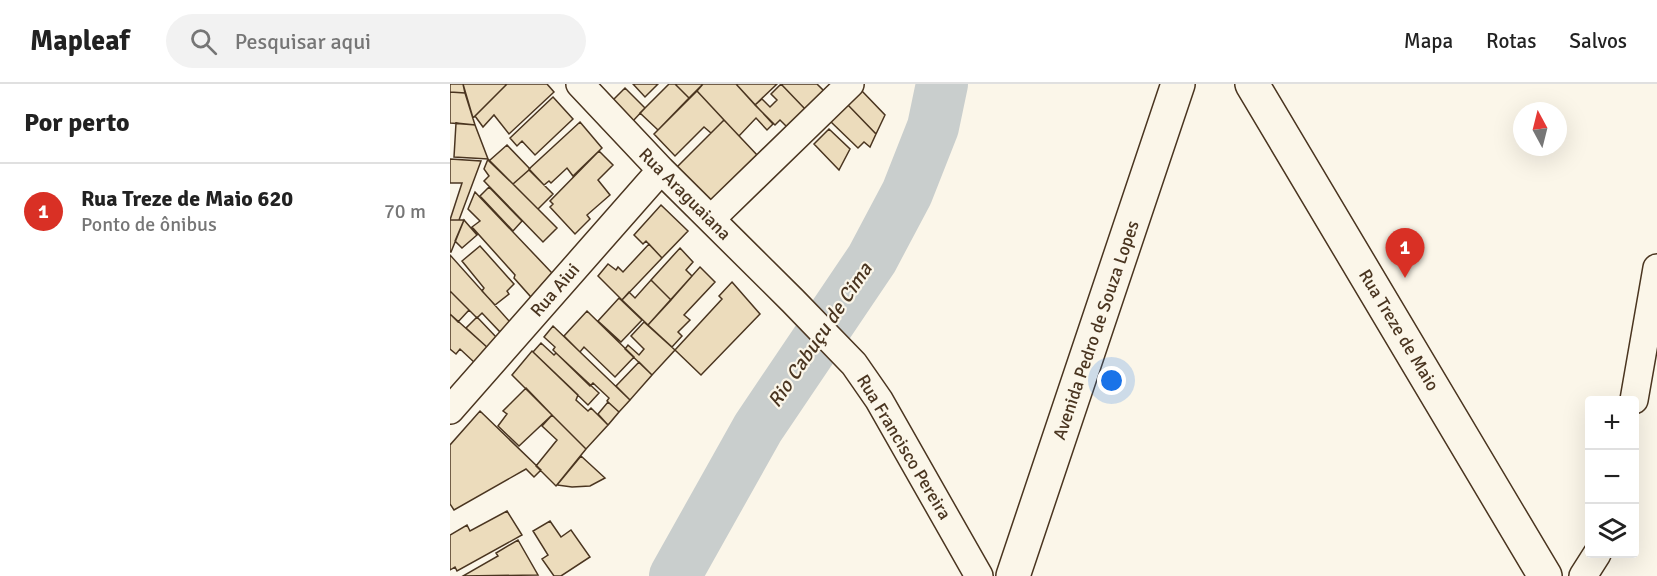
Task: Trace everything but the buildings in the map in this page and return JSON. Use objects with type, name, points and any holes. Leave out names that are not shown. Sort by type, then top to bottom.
[{"type":"street","name":"Rua Araguaiana","points":[[580,84],[661,170],[793,301]]},
{"type":"street","points":[[711,219],[849,84]]},
{"type":"street","name":"Avenida Pedro de Souza Lopes","points":[[1013,576],[1178,84]]},
{"type":"street","name":"Rua Treze de Maio","points":[[1252,84],[1545,576]]},
{"type":"street","name":"Rua Aiui","points":[[450,410],[661,170]]},
{"type":"street","points":[[1635,396],[1657,268]]},
{"type":"street","name":"Rua Francisco Pereira","points":[[793,301],[854,364],[879,400],[979,576]]},
{"type":"street","points":[[1583,576],[1594,558]]},
{"type":"waterway","name":"Rio Cabuçu de Cima","points":[[675,576],[758,428],[872,259],[907,193],[933,127],[942,84]]},
{"type":"place","name":"Rua Treze de Maio 620","points":[[1405,278]]}]
